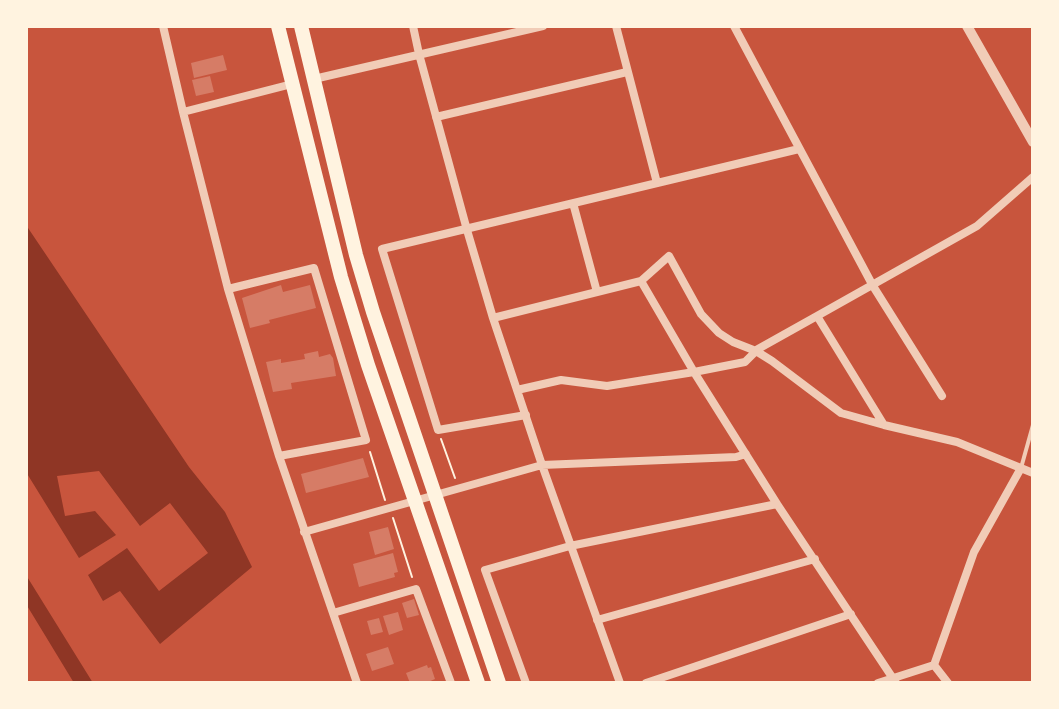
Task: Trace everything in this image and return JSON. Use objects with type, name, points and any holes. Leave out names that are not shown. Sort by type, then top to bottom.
[{"type":"highway","points":[[278,26],[341,277],[368,365],[478,683]]},
{"type":"highway","points":[[301,26],[356,255],[373,312],[499,683]]},
{"type":"street","points":[[163,26],[228,289],[279,456],[357,683]]},
{"type":"street","points":[[413,26],[493,318],[620,683]]},
{"type":"street","points":[[314,79],[543,26]]},
{"type":"street","points":[[616,26],[657,183]]},
{"type":"street","points":[[734,26],[873,286],[942,396]]},
{"type":"street","points":[[967,26],[1033,142]]},
{"type":"street","points":[[436,117],[627,72]]},
{"type":"street","points":[[183,112],[292,84]]},
{"type":"street","points":[[526,415],[438,430],[382,249],[799,149]]},
{"type":"street","points":[[517,390],[561,380],[607,386],[745,362],[756,351],[977,226],[1033,177]]},
{"type":"street","points":[[573,203],[597,292]]},
{"type":"street","points":[[493,318],[641,281],[669,256],[708,322],[733,342],[772,361],[841,413],[957,442],[1033,473]]},
{"type":"street","points":[[228,289],[314,268],[366,440],[279,456]]},
{"type":"street","points":[[641,281],[777,504],[894,681]]},
{"type":"street","points":[[817,316],[884,425]]},
{"type":"street","points":[[304,532],[542,465],[736,457],[746,454]]},
{"type":"street","points":[[878,683],[894,681],[934,665],[974,552],[1021,468]]},
{"type":"street","points":[[526,683],[485,570],[570,546],[777,504]]},
{"type":"street","points":[[597,620],[815,559]]},
{"type":"street","points":[[333,613],[416,589],[451,683]]},
{"type":"street","points":[[646,683],[851,614]]},
{"type":"street","points":[[934,665],[948,683]]},
{"type":"lane","points":[[1021,468],[1033,425]]},
{"type":"path","points":[[438,430],[456,480],[449,482]]},
{"type":"path","points":[[366,440],[386,500],[394,497]]},
{"type":"path","points":[[393,517],[416,589]]},
{"type":"shaded area","points":[[26,225],[189,467],[225,512],[252,567],[160,644],[120,591],[103,601],[88,575],[127,548],[159,591],[208,553],[170,503],[140,526],[99,471],[57,476],[65,516],[95,511],[116,535],[79,558],[26,472]]},
{"type":"shaded area","points":[[26,575],[93,683],[74,683],[26,604]]},
{"type":"building","points":[[223,55],[227,70],[194,78],[191,63]]},
{"type":"building","points":[[210,76],[214,92],[196,96],[192,80]]},
{"type":"building","points":[[281,285],[283,292],[310,285],[316,308],[250,328],[242,298]]},
{"type":"building","points":[[318,351],[319,357],[330,354],[333,358],[336,376],[291,383],[292,389],[273,392],[266,362],[305,359],[304,354]]},
{"type":"building","points":[[363,458],[369,477],[306,493],[301,474]]},
{"type":"building","points":[[388,527],[394,549],[375,555],[369,532]]},
{"type":"building","points":[[393,553],[398,572],[394,573],[395,577],[359,587],[353,564]]},
{"type":"building","points":[[414,599],[419,615],[407,618],[402,603]]},
{"type":"building","points":[[398,612],[403,630],[389,635],[383,616]]},
{"type":"building","points":[[379,618],[383,632],[371,635],[367,621]]},
{"type":"building","points":[[388,647],[394,664],[372,671],[366,654]]},
{"type":"building","points":[[427,665],[431,667],[435,679],[426,683],[410,683],[406,673]]}]
